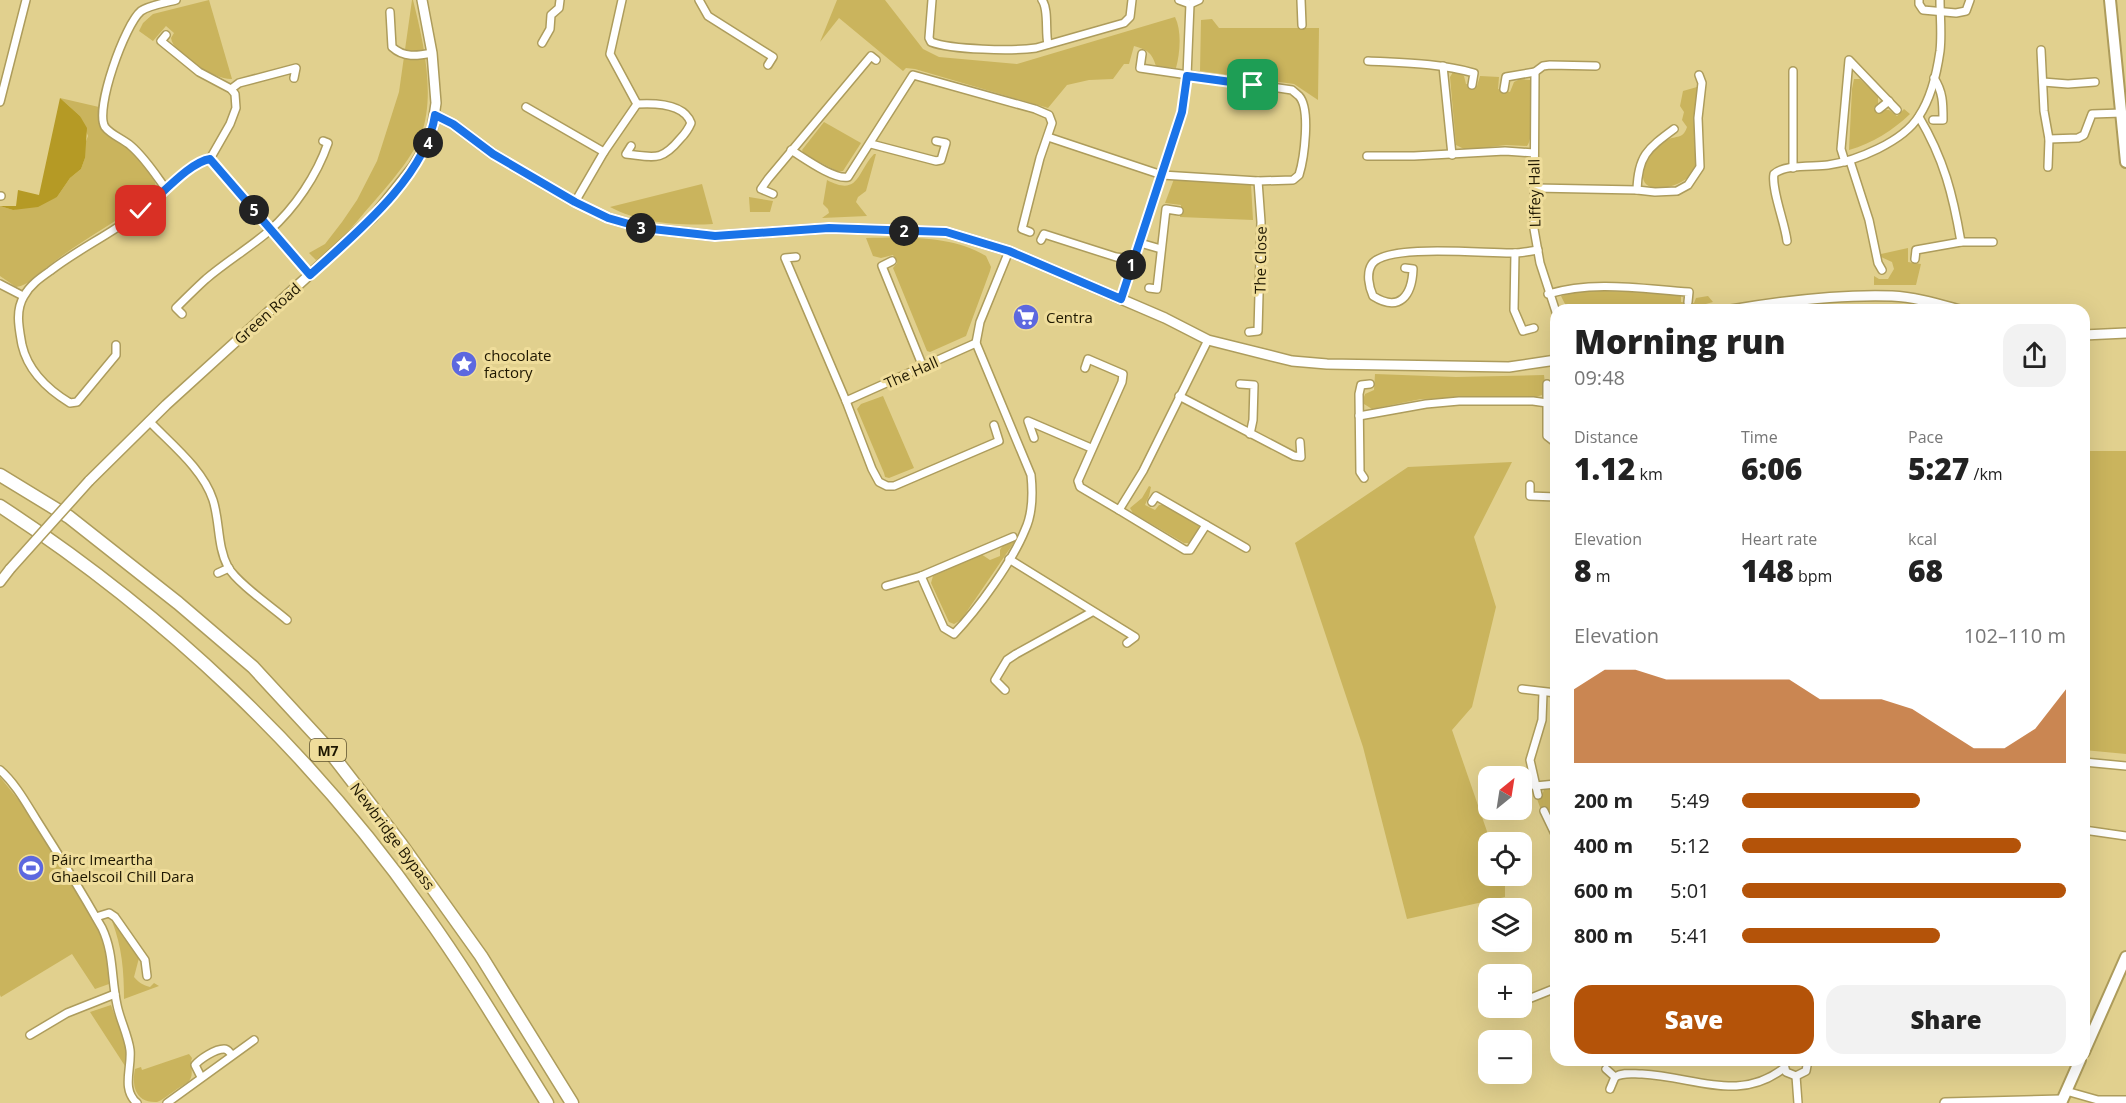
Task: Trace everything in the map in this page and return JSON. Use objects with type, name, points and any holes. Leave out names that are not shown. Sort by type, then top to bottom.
[{"type":"highway","name":"Newbridge Bypass","points":[[0,475],[69,518],[178,603],[253,667],[323,743],[401,844],[481,956],[573,1103]]},
{"type":"highway","name":"Newbridge Bypass","points":[[0,506],[107,581],[159,624],[230,687],[304,763],[385,859],[424,912],[461,966],[547,1103]]},
{"type":"main road","points":[[2110,0],[2126,162]]},
{"type":"main road","points":[[2090,1038],[2126,957]]},
{"type":"main road","points":[[2063,1098],[2077,1066]]},
{"type":"street","points":[[0,102],[26,0]]},
{"type":"street","points":[[165,189],[133,148],[105,126],[102,118],[103,104],[117,55],[129,28],[142,10],[176,0]]},
{"type":"street","name":"Green Road","points":[[0,582],[89,481],[149,421],[310,275],[385,203],[425,150],[431,137],[436,93],[432,53],[422,0]]},
{"type":"street","points":[[542,43],[550,29],[551,15],[558,8],[560,0]]},
{"type":"street","points":[[622,0],[610,54],[637,104]]},
{"type":"street","points":[[699,0],[708,16],[773,57],[768,65]]},
{"type":"street","points":[[932,0],[929,39],[934,43],[945,46],[1022,50],[1124,22],[1130,16],[1132,0]]},
{"type":"street","points":[[1042,0],[1045,4],[1045,31],[1048,44]]},
{"type":"street","points":[[1179,0],[1191,4],[1199,0]]},
{"type":"street","points":[[1301,0],[1302,25]]},
{"type":"street","points":[[1919,0],[1923,10],[1956,13],[1966,11],[1970,0]]},
{"type":"street","points":[[1787,241],[1786,226],[1773,178],[1778,170],[1848,162],[1879,148],[1908,129],[1919,117],[1934,78],[1940,50],[1940,0]]},
{"type":"street","points":[[1121,299],[1182,112],[1187,76],[1191,4]]},
{"type":"street","points":[[390,12],[392,47],[395,51],[416,57],[432,53]]},
{"type":"street","points":[[166,34],[161,41],[185,62],[231,89],[235,94],[236,108],[230,124],[210,159]]},
{"type":"street","points":[[2041,50],[2045,127],[2049,140],[2048,167]]},
{"type":"street","points":[[1048,136],[1162,175],[1258,181],[1293,180],[1299,175],[1302,165],[1305,120],[1300,97],[1292,90],[1140,68],[1142,54]]},
{"type":"street","points":[[773,194],[761,189],[871,56],[876,60]]},
{"type":"street","points":[[1882,270],[1878,263],[1869,220],[1842,149],[1849,60],[1897,110]]},
{"type":"street","points":[[1368,61],[1443,66],[1474,73],[1472,85]]},
{"type":"street","points":[[1504,89],[1506,77],[1535,72],[1550,64],[1596,66]]},
{"type":"street","points":[[1443,66],[1452,155]]},
{"type":"street","points":[[231,89],[239,82],[296,68],[294,78]]},
{"type":"street","points":[[1793,71],[1793,168]]},
{"type":"street","name":"Liffey Hall","points":[[1535,72],[1534,230],[1548,294],[1552,304]]},
{"type":"street","points":[[791,150],[842,178],[848,177],[913,75],[1041,112],[1048,115],[1052,123],[1040,158],[1022,230],[1030,232]]},
{"type":"street","points":[[1535,188],[1655,192],[1677,191],[1688,185],[1700,167],[1698,118],[1702,83],[1699,75]]},
{"type":"street","points":[[1933,120],[1943,120],[1944,98],[1934,78]]},
{"type":"street","points":[[2043,82],[2091,84]]},
{"type":"street","points":[[1880,109],[1888,100]]},
{"type":"street","points":[[631,146],[626,154],[662,156],[670,151],[688,130],[691,123],[685,113],[671,107],[654,103],[637,104]]},
{"type":"street","points":[[575,202],[604,152],[637,104]]},
{"type":"street","points":[[526,107],[604,152]]},
{"type":"street","points":[[2049,140],[2078,138],[2086,131],[2092,114],[2122,113]]},
{"type":"street","points":[[435,115],[453,124],[493,154],[575,202],[608,218],[643,228],[715,236],[829,228],[946,232],[1009,251],[1121,299],[1208,340],[1292,361],[1327,364],[1509,367],[1550,361]]},
{"type":"street","points":[[1919,117],[1947,176],[1954,198],[1961,242]]},
{"type":"street","points":[[1637,190],[1637,176],[1644,154],[1674,129]]},
{"type":"street","points":[[177,308],[206,279],[270,231],[303,192],[323,158],[328,143],[323,141]]},
{"type":"street","points":[[871,144],[936,161],[941,160],[946,143],[936,141]]},
{"type":"street","points":[[1367,156],[1452,155],[1505,151],[1534,153]]},
{"type":"street","points":[[116,345],[116,355],[77,402],[70,403],[44,384],[31,369],[24,351],[18,323],[23,297],[32,285],[60,263],[145,209],[165,189],[192,168],[210,159]]},
{"type":"street","points":[[210,159],[310,275]]},
{"type":"street","name":"The Close","points":[[1249,332],[1258,331],[1261,222],[1258,181]]},
{"type":"street","points":[[1149,288],[1156,289],[1166,209],[1179,211]]},
{"type":"street","points":[[1041,240],[1044,234],[1116,257],[1133,259]]},
{"type":"street","points":[[1915,259],[1917,250],[1961,242],[1994,242]]},
{"type":"street","points":[[1140,243],[1161,249]]},
{"type":"street","points":[[1405,268],[1413,269],[1413,282],[1403,299],[1389,304],[1374,296],[1369,270],[1383,257],[1401,253],[1440,251],[1515,253],[1538,250]]},
{"type":"street","points":[[921,576],[944,628],[954,634],[982,600],[1026,530],[1033,493],[1031,475],[976,343],[980,322],[1009,251]]},
{"type":"street","points":[[1515,253],[1514,310],[1523,330],[1534,328]]},
{"type":"street","points":[[796,257],[785,258],[879,482],[886,486],[894,486],[999,441],[994,425]]},
{"type":"street","points":[[892,261],[882,266],[923,367]]},
{"type":"street","points":[[0,284],[23,297]]},
{"type":"street","points":[[1548,294],[1579,287],[1605,287],[1689,292],[1688,302]]},
{"type":"street","points":[[1776,304],[1814,299],[1893,296],[1938,304]]},
{"type":"street","points":[[2090,335],[2126,333]]},
{"type":"street","points":[[1119,510],[1143,471],[1208,340]]},
{"type":"street","name":"The Hall","points":[[846,401],[976,343]]},
{"type":"street","points":[[1085,368],[1088,359],[1120,372],[1123,378],[1091,448],[1078,481],[1080,487],[1185,550],[1190,550],[1194,546],[1206,525]]},
{"type":"street","points":[[1240,384],[1254,385],[1253,420],[1250,434]]},
{"type":"street","points":[[1364,478],[1360,472],[1359,416],[1361,385],[1370,384]]},
{"type":"street","points":[[1547,384],[1547,436],[1550,438]]},
{"type":"street","points":[[1179,396],[1294,456],[1301,457],[1300,442]]},
{"type":"street","points":[[1359,416],[1426,404],[1459,401],[1533,400],[1547,403]]},
{"type":"street","points":[[149,421],[189,462],[204,482],[213,500],[218,535],[229,568],[287,620]]},
{"type":"street","points":[[1035,438],[1028,421],[1091,448]]},
{"type":"street","points":[[1530,485],[1530,496],[1550,497]]},
{"type":"street","points":[[1152,502],[1156,496],[1246,548]]},
{"type":"street","points":[[886,586],[921,576],[1013,537]]},
{"type":"street","points":[[989,547],[993,555]]},
{"type":"street","points":[[1009,559],[1135,637],[1127,643]]},
{"type":"street","points":[[218,573],[229,568]]},
{"type":"street","points":[[1005,690],[995,680],[1007,660],[1092,612]]},
{"type":"street","points":[[1522,689],[1550,693]]},
{"type":"street","points":[[1538,795],[1530,760],[1542,720],[1543,693]]},
{"type":"street","points":[[2090,763],[2126,766]]},
{"type":"street","points":[[0,770],[24,800],[96,917],[110,944],[115,994],[130,1049],[129,1093],[136,1103]]},
{"type":"street","points":[[1535,786],[1550,785]]},
{"type":"street","points":[[1544,811],[1550,818]]},
{"type":"street","points":[[2090,831],[2126,836]]},
{"type":"street","points":[[96,917],[109,913],[115,917],[145,960],[147,975]]},
{"type":"street","points":[[1532,998],[1550,990]]},
{"type":"street","points":[[30,1035],[67,1013],[115,994]]},
{"type":"street","points":[[166,1103],[254,1040]]},
{"type":"street","points":[[201,1077],[195,1065],[200,1059],[223,1049],[228,1050],[232,1055]]},
{"type":"street","points":[[1610,1089],[1615,1077],[1624,1073],[1652,1075],[1684,1081],[1722,1093],[1743,1094],[1762,1088],[1775,1079],[1782,1066]]},
{"type":"street","points":[[1784,1066],[1788,1074],[1796,1076],[1806,1071],[1807,1066]]},
{"type":"street","points":[[1606,1069],[1615,1077]]},
{"type":"street","points":[[1796,1076],[1798,1103]]},
{"type":"street","points":[[1945,1103],[2063,1098],[2126,1101]]},
{"type":"shaded area","points":[[209,0],[232,79],[206,71],[187,59],[174,45],[171,38],[174,33],[166,26],[153,41],[139,31],[143,23],[153,14]]},
{"type":"shaded area","points":[[412,0],[424,50],[428,85],[421,135],[411,155],[388,186],[341,239],[316,260],[309,253],[325,244],[342,222],[357,200],[377,161],[399,92]]},
{"type":"shaded area","points":[[837,0],[885,0],[923,49],[939,57],[1017,64],[1175,17],[1180,42],[1179,56],[1176,68],[1156,66],[1149,53],[1134,46],[1129,64],[1124,64],[1113,79],[1089,80],[1067,85],[1048,108],[915,69],[906,68],[903,71],[839,18],[820,42]]},
{"type":"shaded area","points":[[1212,19],[1219,28],[1319,28],[1318,100],[1294,84],[1200,71],[1201,20]]},
{"type":"shaded area","points":[[1453,72],[1464,76],[1466,84],[1477,86],[1480,76],[1499,77],[1498,89],[1510,92],[1514,82],[1520,79],[1530,80],[1533,93],[1533,114],[1527,146],[1506,145],[1466,150],[1456,145],[1450,77]]},
{"type":"shaded area","points":[[1854,79],[1860,79],[1878,96],[1878,104],[1874,108],[1879,113],[1889,110],[1897,116],[1904,109],[1910,114],[1882,136],[1849,150],[1852,89]]},
{"type":"shaded area","points":[[1697,87],[1694,133],[1696,158],[1692,173],[1680,183],[1671,186],[1655,188],[1648,186],[1644,181],[1645,163],[1658,146],[1667,140],[1681,136],[1685,131],[1687,127],[1682,120],[1684,112],[1680,106],[1683,91]]},
{"type":"shaded area","points":[[60,98],[99,107],[98,113],[101,113],[105,132],[129,148],[153,178],[155,188],[153,195],[63,255],[30,281],[16,287],[0,276],[0,206],[13,210],[57,197],[70,178],[81,169],[85,158],[85,144],[88,136],[80,116]]},
{"type":"shaded area","points":[[60,98],[80,116],[87,128],[85,158],[81,169],[70,178],[57,197],[38,207],[13,210],[0,206],[16,206],[18,190],[39,195]]},
{"type":"shaded area","points":[[824,122],[861,143],[843,171],[837,171],[804,154],[802,150]]},
{"type":"shaded area","points":[[876,154],[866,191],[858,197],[856,202],[867,216],[822,218],[829,213],[823,204],[827,180],[838,185],[851,184]]},
{"type":"shaded area","points":[[1174,179],[1251,184],[1253,220],[1180,217],[1181,205],[1165,203]]},
{"type":"shaded area","points":[[702,184],[713,224],[647,220],[610,207]]},
{"type":"shaded area","points":[[749,197],[773,201],[770,212],[750,212]]},
{"type":"shaded area","points":[[866,238],[943,241],[973,249],[986,256],[991,267],[990,271],[966,336],[930,352],[927,351],[893,268],[897,263],[893,255],[881,258],[873,256]]},
{"type":"shaded area","points":[[1908,248],[1908,262],[1921,264],[1916,285],[1874,285],[1874,276],[1879,279],[1888,279],[1894,269],[1892,262],[1881,257],[1881,254]]},
{"type":"shaded area","points":[[1582,290],[1679,294],[1681,302],[1694,303],[1696,298],[1708,296],[1713,302],[1706,304],[1565,304],[1561,296]]},
{"type":"shaded area","points":[[1375,374],[1456,377],[1544,375],[1545,386],[1542,395],[1536,397],[1421,399],[1372,409],[1364,404],[1363,400],[1365,394],[1374,390]]},
{"type":"shaded area","points":[[883,396],[914,468],[889,478],[885,477],[857,409],[861,404]]},
{"type":"shaded area","points":[[2090,451],[2126,451],[2126,754],[2090,751]]},
{"type":"shaded area","points":[[1512,462],[1474,537],[1496,607],[1472,707],[1452,730],[1478,805],[1478,820],[1483,820],[1487,832],[1478,832],[1478,886],[1505,886],[1505,897],[1478,898],[1478,903],[1407,919],[1363,747],[1295,543],[1408,467]]},
{"type":"shaded area","points":[[1149,486],[1151,487],[1145,505],[1155,510],[1159,505],[1163,505],[1199,526],[1189,543],[1184,543],[1133,513],[1130,508],[1142,498]]},
{"type":"shaded area","points":[[1015,541],[961,620],[954,624],[949,622],[931,583],[933,576],[981,554],[990,560],[1000,556],[1003,545]]},
{"type":"shaded area","name":"Páirc Imeartha Ghaelscoil Chill Dara","points":[[0,777],[21,803],[80,897],[100,934],[106,954],[109,984],[95,989],[72,954],[1,997]]},
{"type":"shaded area","points":[[1550,789],[1550,811],[1541,810],[1537,799],[1541,797],[1544,790]]},
{"type":"shaded area","points":[[112,921],[139,958],[134,977],[150,987],[154,983],[159,986],[124,999],[122,959]]},
{"type":"shaded area","points":[[111,1005],[125,1044],[125,1066],[90,1012]]},
{"type":"shaded area","points":[[189,1054],[192,1058],[192,1072],[188,1082],[157,1102],[139,1096],[134,1081],[135,1069],[141,1067],[142,1070]]},
{"type":"place","name":"Centra","points":[[1026,317]]},
{"type":"place","name":"chocolate factory","points":[[464,364]]},
{"type":"place","name":"Páirc Imeartha Ghaelscoil Chill Dara","points":[[31,868]]},
{"type":"route","points":[[141,211],[192,168],[210,159],[310,275],[385,203],[425,150],[434,127],[435,115],[453,124],[493,154],[575,202],[608,218],[643,228],[715,236],[829,228],[946,232],[1009,251],[1121,299],[1182,112],[1187,76],[1253,85]]}]
